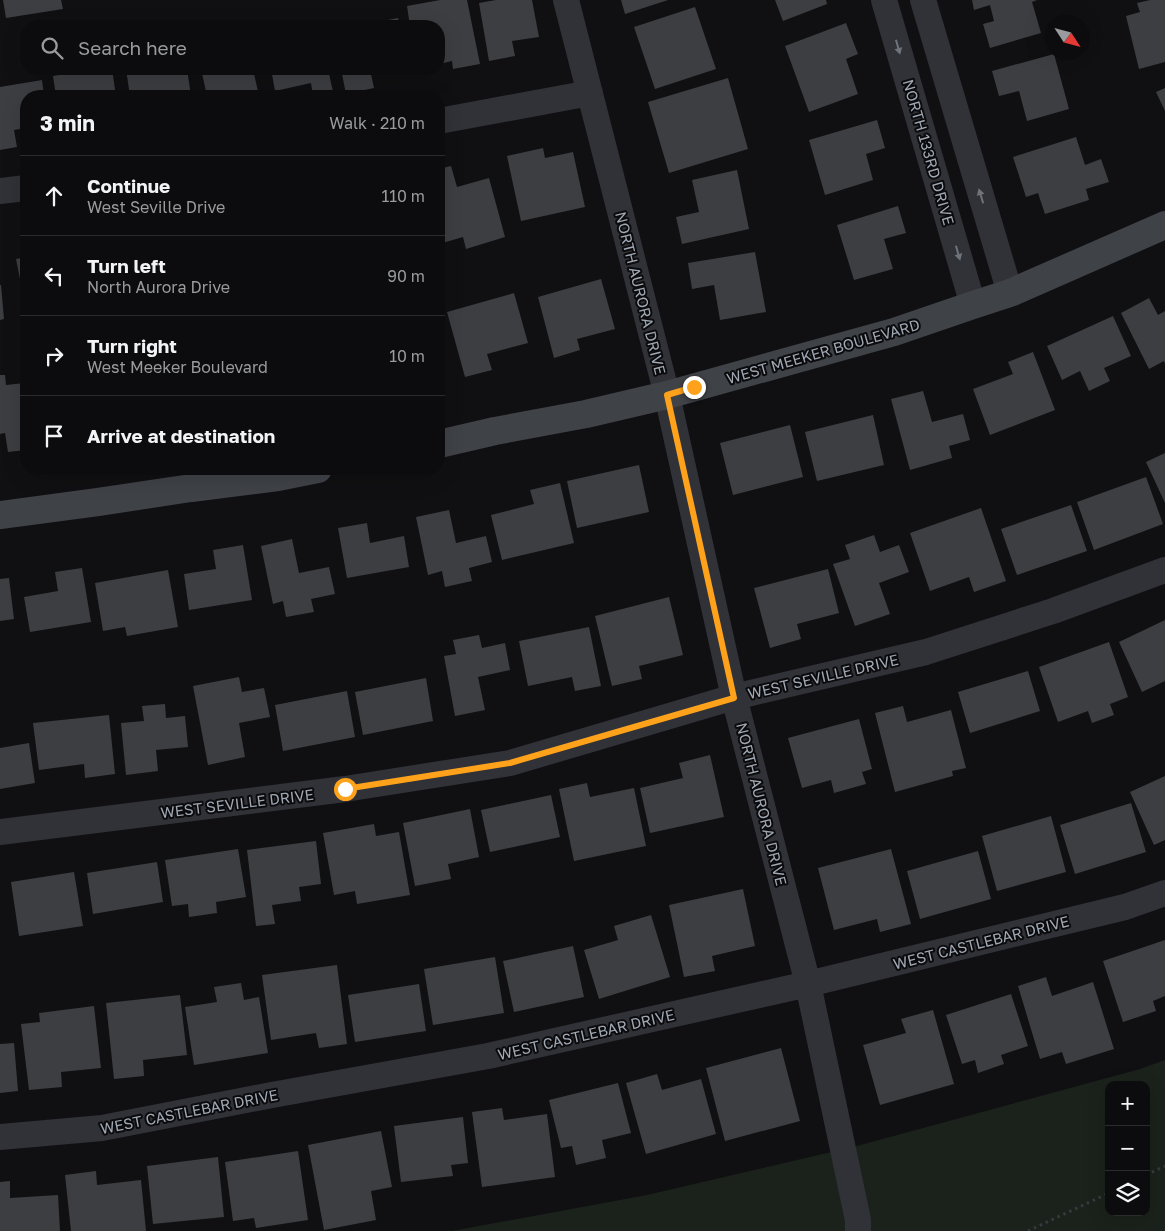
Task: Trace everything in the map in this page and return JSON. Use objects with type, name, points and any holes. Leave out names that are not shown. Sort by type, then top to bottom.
[{"type":"street","name":"NORTH AURORA DRIVE","points":[[566,0],[667,395],[734,698],[808,984],[858,1220],[858,1231]]},
{"type":"street","name":"NORTH 133RD DRIVE","points":[[884,0],[973,305]]},
{"type":"street","points":[[923,0],[1010,293]]},
{"type":"street","points":[[445,120],[590,93]]},
{"type":"street","points":[[0,191],[20,189]]},
{"type":"street","name":"WEST MEEKER BOULEVARD","points":[[445,443],[586,414],[667,395],[894,332],[1010,293],[1165,225]]},
{"type":"street","points":[[0,515],[288,475]]},
{"type":"street","name":"WEST SEVILLE DRIVE","points":[[0,832],[345,789],[510,763],[734,698],[926,652],[1053,612],[1165,570]]},
{"type":"street","name":"WEST CASTLEBAR DRIVE","points":[[0,1137],[102,1128],[488,1056],[808,984],[1125,907],[1165,893]]},
{"type":"path","points":[[1150,1173],[1165,1166]]},
{"type":"path","points":[[1028,1231],[1105,1195]]},
{"type":"shaded area","points":[[1165,1060],[1165,1231],[452,1231],[647,1195],[857,1146],[1140,1069]]},
{"type":"building","points":[[3,0],[61,0],[63,9],[6,18]]},
{"type":"building","points":[[440,0],[467,0],[480,64],[453,69],[452,61],[445,63],[445,20],[409,20],[407,6]]},
{"type":"building","points":[[496,0],[532,0],[539,37],[512,41],[515,56],[489,61],[479,3]]},
{"type":"building","points":[[621,0],[668,0],[625,14]]},
{"type":"building","points":[[775,0],[826,0],[827,4],[783,21]]},
{"type":"building","points":[[972,0],[1037,0],[1032,2],[1041,33],[990,48],[983,24],[994,21],[990,5],[974,10]]},
{"type":"building","points":[[1150,0],[1165,0],[1165,62],[1139,69],[1126,16],[1140,12],[1137,3]]},
{"type":"building","points":[[695,7],[716,69],[655,89],[634,27]]},
{"type":"building","points":[[846,23],[858,54],[846,59],[858,94],[809,112],[785,46]]},
{"type":"building","points":[[1045,56],[1045,60],[1056,60],[1069,109],[1027,121],[1019,91],[999,96],[992,71]]},
{"type":"building","points":[[113,75],[115,90],[55,90],[53,76]]},
{"type":"building","points":[[127,75],[188,75],[190,90],[129,90]]},
{"type":"building","points":[[202,75],[254,75],[258,90],[206,90]]},
{"type":"building","points":[[272,75],[329,75],[333,90],[312,90],[311,83],[275,90]]},
{"type":"building","points":[[342,75],[371,75],[374,88],[345,90]]},
{"type":"building","points":[[728,78],[748,149],[669,173],[648,102]]},
{"type":"building","points":[[42,80],[43,90],[20,90],[20,129],[14,130],[17,147],[0,150],[0,87]]},
{"type":"building","points":[[1165,88],[1165,111],[1156,92]]},
{"type":"building","points":[[877,120],[885,148],[866,154],[873,180],[825,195],[809,140]]},
{"type":"building","points":[[1076,137],[1085,165],[1101,159],[1109,182],[1086,189],[1089,200],[1045,214],[1038,193],[1026,197],[1013,157]]},
{"type":"building","points":[[543,148],[545,158],[573,152],[585,207],[521,221],[507,156]]},
{"type":"building","points":[[451,166],[457,187],[489,178],[505,237],[466,249],[463,237],[445,242],[445,168]]},
{"type":"building","points":[[737,170],[749,229],[682,244],[676,217],[699,212],[692,180]]},
{"type":"building","points":[[898,206],[906,233],[884,239],[893,269],[854,280],[837,225]]},
{"type":"building","points":[[755,252],[766,312],[720,320],[714,285],[692,289],[688,263]]},
{"type":"building","points":[[20,258],[20,279],[16,259]]},
{"type":"building","points":[[601,279],[615,329],[577,339],[580,350],[554,358],[538,297]]},
{"type":"building","points":[[0,285],[4,319],[0,320]]},
{"type":"building","points":[[514,293],[528,343],[487,354],[492,370],[465,377],[447,312]]},
{"type":"building","points":[[1149,298],[1158,315],[1165,311],[1165,364],[1164,361],[1149,369],[1121,313]]},
{"type":"building","points":[[1113,316],[1131,356],[1104,368],[1110,381],[1089,391],[1080,371],[1062,380],[1047,346]]},
{"type":"building","points":[[1033,352],[1055,410],[990,435],[973,389],[1013,374],[1008,362]]},
{"type":"building","points":[[0,375],[5,375],[6,385],[20,384],[20,451],[8,452],[5,433],[0,434]]},
{"type":"building","points":[[923,391],[932,422],[963,414],[970,440],[949,446],[952,458],[910,470],[891,399]]},
{"type":"building","points":[[873,415],[884,465],[817,481],[805,432]]},
{"type":"building","points":[[790,425],[803,477],[733,495],[720,443]]},
{"type":"building","points":[[1165,453],[1165,503],[1146,462]]},
{"type":"building","points":[[639,465],[649,512],[577,528],[567,481]]},
{"type":"building","points":[[1146,477],[1163,524],[1094,550],[1077,502]]},
{"type":"building","points":[[560,483],[574,543],[502,560],[491,515],[534,504],[530,490]]},
{"type":"building","points":[[1071,505],[1087,551],[1017,575],[1001,529]]},
{"type":"building","points":[[981,508],[1006,581],[974,592],[969,577],[930,591],[910,533]]},
{"type":"building","points":[[449,510],[456,543],[486,536],[492,562],[469,568],[472,581],[445,587],[442,571],[428,575],[416,517]]},
{"type":"building","points":[[367,523],[370,543],[404,536],[409,567],[347,578],[338,528]]},
{"type":"building","points":[[874,535],[880,552],[899,545],[909,572],[879,583],[890,614],[855,626],[833,564],[850,559],[845,545]]},
{"type":"building","points":[[292,539],[299,573],[329,567],[335,594],[311,599],[314,612],[286,617],[283,601],[273,604],[261,546]]},
{"type":"building","points":[[243,545],[252,600],[189,610],[184,574],[216,569],[213,550]]},
{"type":"building","points":[[82,568],[91,622],[30,632],[24,597],[58,591],[55,572]]},
{"type":"building","points":[[828,569],[839,613],[797,624],[801,639],[770,648],[754,588]]},
{"type":"building","points":[[168,570],[178,627],[127,636],[125,627],[103,631],[95,583]]},
{"type":"building","points":[[9,578],[14,619],[0,621],[0,579]]},
{"type":"building","points":[[669,597],[683,655],[639,666],[642,679],[612,686],[595,616]]},
{"type":"building","points":[[1165,620],[1165,681],[1142,692],[1119,642]]},
{"type":"building","points":[[589,627],[601,686],[575,691],[572,677],[528,686],[519,641]]},
{"type":"building","points":[[479,635],[482,648],[505,643],[510,670],[478,677],[485,710],[455,716],[444,656],[456,654],[453,640]]},
{"type":"building","points":[[1109,642],[1128,697],[1110,704],[1114,715],[1092,723],[1088,711],[1058,722],[1039,667]]},
{"type":"building","points":[[1028,671],[1040,711],[970,733],[958,692]]},
{"type":"building","points":[[239,677],[242,692],[264,688],[270,717],[239,723],[245,757],[208,765],[193,686]]},
{"type":"building","points":[[426,678],[433,721],[363,735],[355,692]]},
{"type":"building","points":[[347,691],[355,737],[283,751],[275,705]]},
{"type":"building","points":[[165,704],[166,718],[185,716],[188,747],[156,750],[158,771],[126,775],[121,723],[144,721],[142,706]]},
{"type":"building","points":[[903,706],[907,722],[951,710],[966,768],[952,771],[953,776],[895,792],[875,713]]},
{"type":"building","points":[[109,715],[115,774],[85,778],[84,764],[39,770],[33,723]]},
{"type":"building","points":[[859,719],[872,769],[862,772],[866,784],[834,793],[831,780],[802,788],[788,738]]},
{"type":"building","points":[[29,743],[35,783],[0,789],[0,748]]},
{"type":"building","points":[[710,755],[724,817],[650,833],[640,788],[683,778],[679,763]]},
{"type":"building","points":[[1165,776],[1165,840],[1154,845],[1130,792]]},
{"type":"building","points":[[587,783],[590,797],[634,788],[646,846],[574,861],[559,789]]},
{"type":"building","points":[[551,795],[560,837],[490,852],[481,810]]},
{"type":"building","points":[[1131,803],[1146,852],[1075,874],[1060,825]]},
{"type":"building","points":[[470,809],[479,857],[448,864],[451,879],[415,886],[403,823]]},
{"type":"building","points":[[1051,816],[1066,872],[997,891],[982,836]]},
{"type":"building","points":[[374,824],[376,836],[399,832],[410,895],[357,904],[355,891],[334,895],[323,833]]},
{"type":"building","points":[[316,841],[321,884],[299,887],[301,901],[272,905],[275,924],[256,926],[247,850]]},
{"type":"building","points":[[238,849],[246,897],[216,902],[217,913],[189,917],[188,904],[172,906],[165,860]]},
{"type":"building","points":[[891,849],[911,924],[880,932],[877,919],[834,930],[818,868]]},
{"type":"building","points":[[978,851],[991,899],[920,919],[907,871]]},
{"type":"building","points":[[157,862],[163,902],[93,914],[87,873]]},
{"type":"building","points":[[74,872],[83,926],[19,936],[11,882]]},
{"type":"building","points":[[743,889],[755,946],[712,956],[715,971],[684,977],[669,905]]},
{"type":"building","points":[[651,915],[670,977],[599,999],[584,950],[618,940],[614,926]]},
{"type":"building","points":[[1165,940],[1165,996],[1153,1001],[1156,1011],[1123,1022],[1103,961]]},
{"type":"building","points":[[573,946],[584,997],[514,1012],[503,961]]},
{"type":"building","points":[[495,957],[504,1013],[433,1025],[424,969]]},
{"type":"building","points":[[337,965],[347,1044],[319,1048],[316,1033],[271,1040],[262,975]]},
{"type":"building","points":[[1046,977],[1052,996],[1093,982],[1114,1049],[1066,1064],[1062,1052],[1040,1059],[1018,986]]},
{"type":"building","points":[[241,983],[244,1000],[259,997],[268,1053],[194,1065],[185,1007],[217,1002],[214,987]]},
{"type":"building","points":[[419,984],[426,1031],[355,1042],[348,995]]},
{"type":"building","points":[[1011,994],[1028,1046],[1001,1055],[1004,1064],[978,1073],[975,1060],[962,1064],[946,1015]]},
{"type":"building","points":[[180,995],[187,1055],[143,1060],[144,1076],[114,1079],[106,1003]]},
{"type":"building","points":[[94,1006],[101,1068],[61,1072],[62,1087],[29,1090],[21,1024],[40,1022],[39,1013]]},
{"type":"building","points":[[933,1010],[954,1084],[880,1105],[863,1045],[906,1033],[901,1019]]},
{"type":"building","points":[[14,1043],[18,1091],[0,1093],[0,1044]]},
{"type":"building","points":[[781,1048],[800,1121],[725,1141],[706,1068]]},
{"type":"building","points":[[657,1074],[662,1090],[701,1079],[716,1134],[646,1154],[626,1083]]},
{"type":"building","points":[[618,1083],[631,1133],[602,1140],[606,1158],[576,1165],[572,1146],[561,1148],[549,1100]]},
{"type":"building","points":[[502,1108],[504,1120],[547,1114],[555,1177],[482,1187],[472,1112]]},
{"type":"building","points":[[463,1117],[468,1163],[451,1165],[453,1176],[401,1182],[394,1126]]},
{"type":"building","points":[[381,1131],[392,1187],[371,1191],[376,1220],[324,1230],[308,1145]]},
{"type":"building","points":[[298,1151],[308,1220],[256,1228],[254,1218],[233,1221],[225,1162]]},
{"type":"building","points":[[218,1157],[224,1217],[153,1224],[147,1166]]},
{"type":"building","points":[[96,1171],[97,1185],[141,1180],[146,1231],[71,1231],[65,1175]]},
{"type":"building","points":[[10,1181],[10,1198],[58,1195],[60,1231],[0,1231],[0,1182]]},
{"type":"route","points":[[345,789],[510,763],[734,698],[667,395],[694,387]]}]
